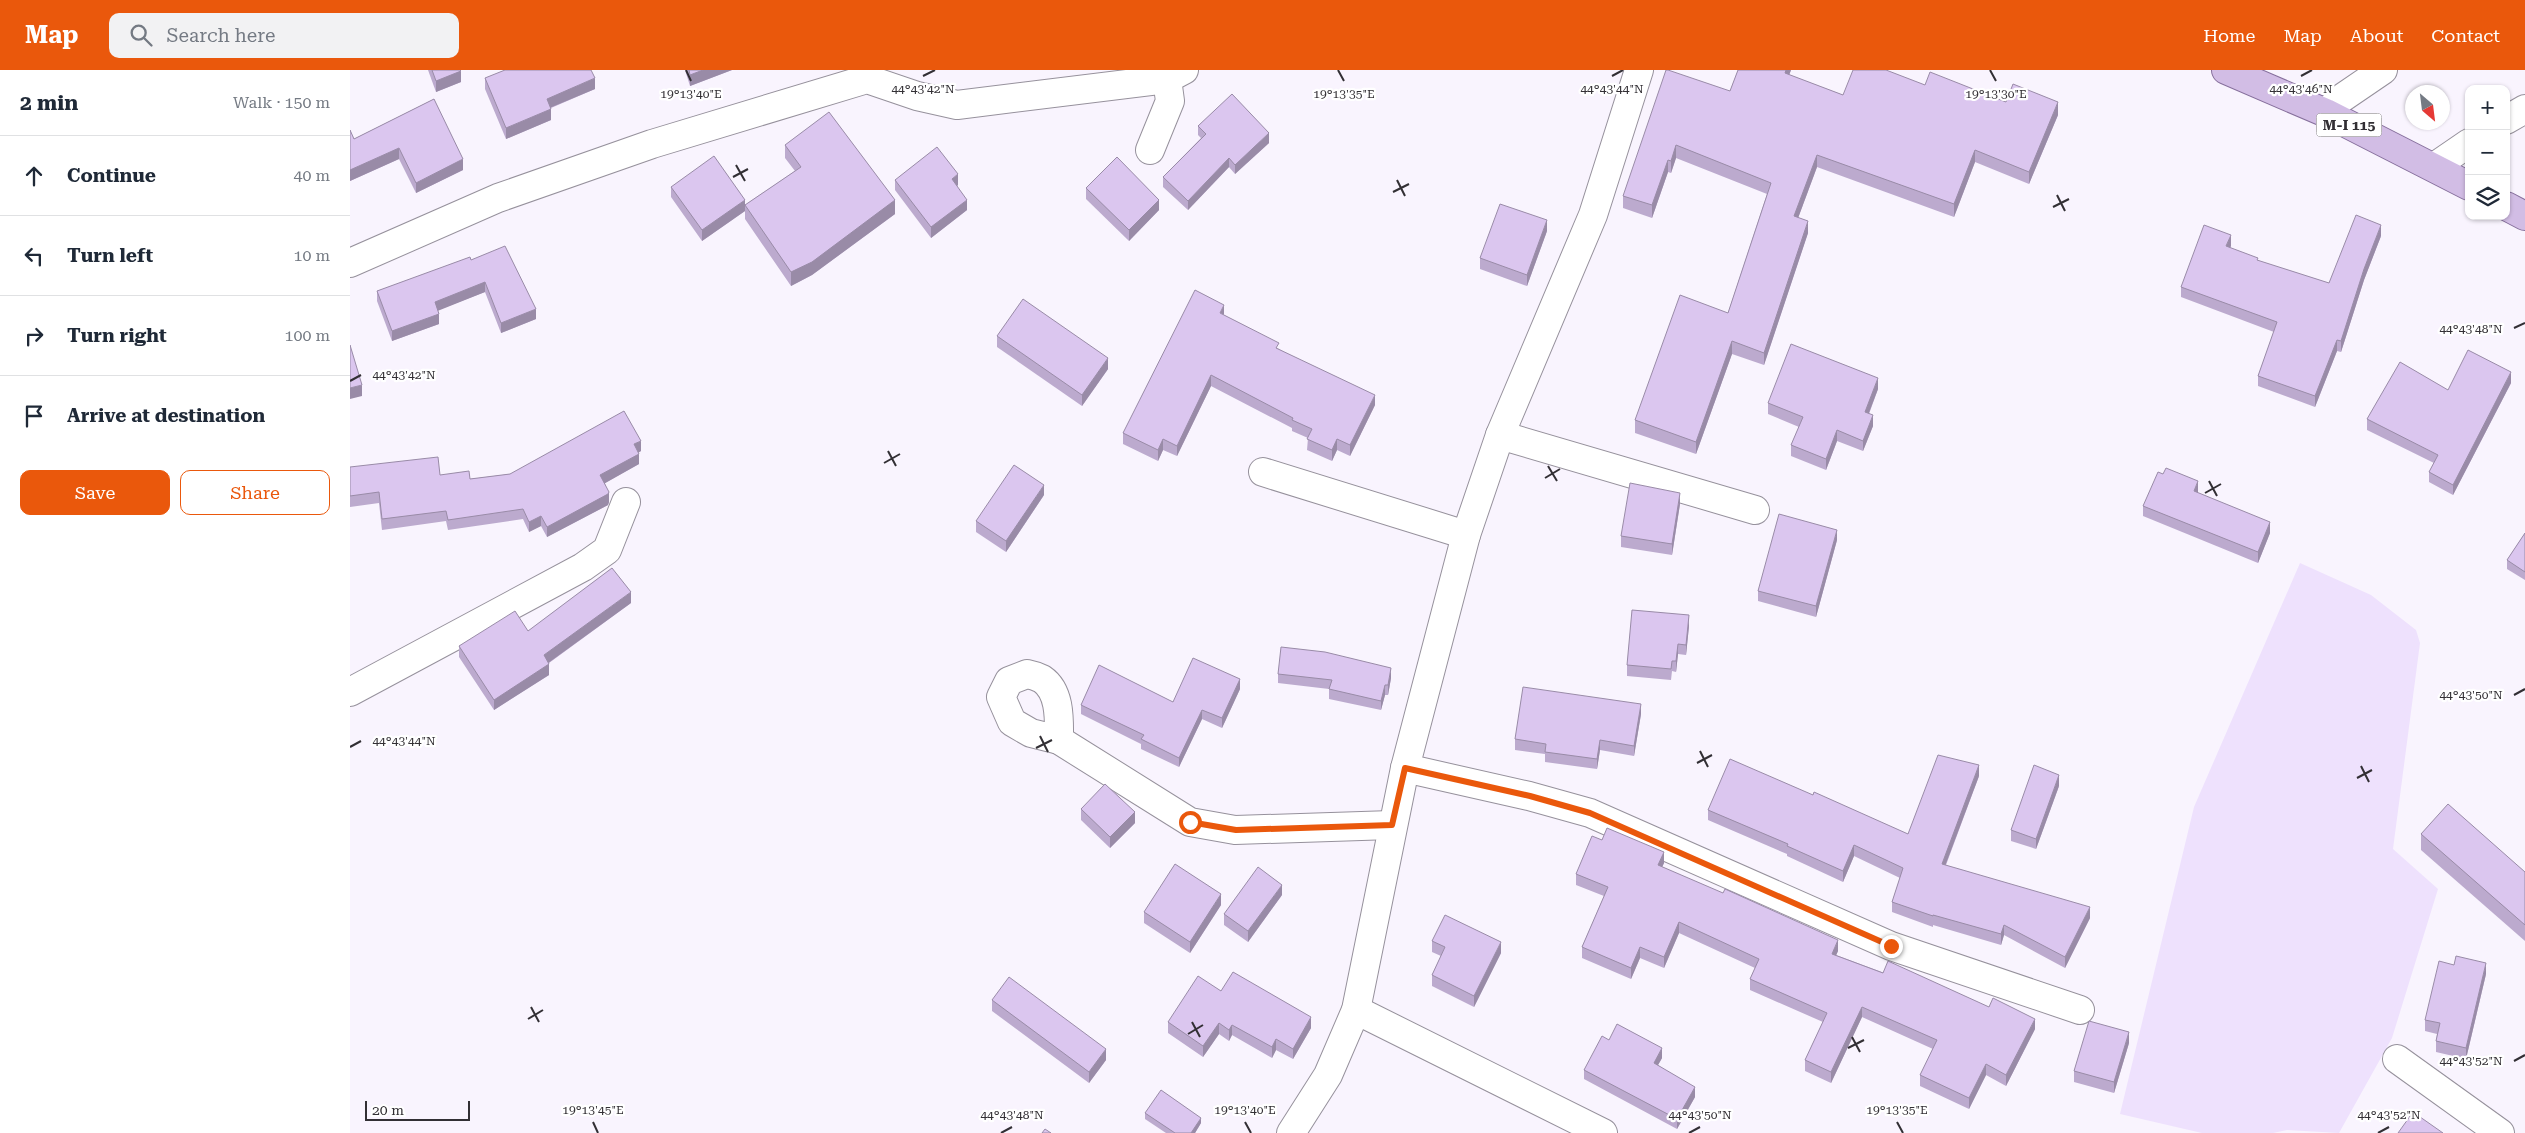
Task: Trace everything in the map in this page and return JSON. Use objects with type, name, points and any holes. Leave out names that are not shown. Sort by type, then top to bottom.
[{"type":"main road","name":"M-I 115","points":[[2226,70],[2326,114],[2465,184]]},
{"type":"main road","points":[[2510,208],[2525,216]]},
{"type":"street","points":[[1290,1133],[1328,1074],[1356,1010],[1405,768],[1466,535],[1500,435],[1593,215],[1640,70]]},
{"type":"street","points":[[2326,114],[2339,100],[2383,70]]},
{"type":"street","points":[[350,263],[507,195],[652,144],[867,80],[917,96],[957,105],[1175,75],[1170,101],[1150,150]]},
{"type":"street","points":[[2510,118],[2525,109]]},
{"type":"street","points":[[2434,167],[2465,146]]},
{"type":"street","points":[[1500,435],[1755,510]]},
{"type":"street","points":[[1263,472],[1466,535]]},
{"type":"street","points":[[350,692],[582,567],[607,550],[626,502]]},
{"type":"street","points":[[1059,740],[1190,822],[1236,830],[1392,825]]},
{"type":"street","points":[[1405,768],[1530,796],[1590,813],[1891,946],[2080,1010]]},
{"type":"street","points":[[1356,1010],[1604,1133]]},
{"type":"street","points":[[2397,1059],[2500,1133]]},
{"type":"shaded area","points":[[2300,563],[2371,595],[2416,630],[2420,643],[2393,849],[2438,889],[2392,1038],[2339,1133],[2287,1130],[2273,1133],[2202,1133],[2120,1114],[2194,807]]},
{"type":"building","points":[[432,70],[460,70],[461,71],[436,81]]},
{"type":"building","points":[[505,70],[591,70],[595,78],[547,99],[551,109],[506,128],[485,78]]},
{"type":"building","points":[[689,70],[703,70],[690,75]]},
{"type":"building","points":[[1666,70],[1730,91],[1738,70],[1786,70],[1785,73],[1843,95],[1853,70],[1886,70],[1925,85],[1930,72],[2006,102],[2013,84],[2058,102],[2029,172],[1975,150],[1954,204],[1817,155],[1794,216],[1808,221],[1764,353],[1732,341],[1696,442],[1635,420],[1680,295],[1728,313],[1771,183],[1676,145],[1671,161],[1668,160],[1652,205],[1623,196]]},
{"type":"building","points":[[1232,94],[1269,133],[1235,165],[1229,158],[1188,201],[1163,177],[1206,134],[1198,126]]},
{"type":"building","points":[[434,99],[463,159],[416,183],[399,148],[350,170],[350,130],[354,139]]},
{"type":"building","points":[[829,112],[895,200],[812,262],[791,272],[745,205],[801,167],[785,145]]},
{"type":"building","points":[[937,147],[958,174],[952,179],[967,200],[931,227],[895,180]]},
{"type":"building","points":[[714,156],[745,200],[702,230],[671,187]]},
{"type":"building","points":[[1117,157],[1159,200],[1129,230],[1086,188]]},
{"type":"building","points":[[1500,204],[1547,220],[1527,275],[1480,258]]},
{"type":"building","points":[[2356,215],[2381,225],[2364,269],[2341,341],[2337,340],[2315,396],[2258,376],[2277,322],[2181,287],[2204,225],[2231,235],[2226,246],[2258,258],[2257,260],[2329,283]]},
{"type":"building","points":[[505,246],[536,309],[501,323],[485,282],[435,302],[439,314],[392,331],[377,291],[470,257],[471,260]]},
{"type":"building","points":[[1195,290],[1224,305],[1220,313],[1279,343],[1276,348],[1375,395],[1350,445],[1337,439],[1332,450],[1307,439],[1312,429],[1211,375],[1177,446],[1163,439],[1158,450],[1123,433]]},
{"type":"building","points":[[1023,299],[1108,358],[1082,395],[997,336]]},
{"type":"building","points":[[1791,344],[1878,378],[1865,412],[1873,415],[1863,441],[1837,430],[1826,459],[1791,445],[1803,417],[1768,403]]},
{"type":"building","points":[[350,345],[362,385],[350,388]]},
{"type":"building","points":[[2468,350],[2511,372],[2453,485],[2429,472],[2438,455],[2367,419],[2400,362],[2448,390]]},
{"type":"building","points":[[624,411],[641,441],[634,444],[639,454],[600,475],[609,492],[608,494],[547,527],[541,516],[529,522],[523,509],[448,520],[446,511],[382,519],[379,492],[350,496],[350,467],[438,457],[440,475],[469,471],[470,479],[510,474]]},
{"type":"building","points":[[1014,465],[1044,485],[1006,541],[976,521]]},
{"type":"building","points":[[2166,468],[2198,481],[2194,491],[2270,522],[2258,552],[2143,506],[2158,472],[2163,474]]},
{"type":"building","points":[[1630,483],[1680,493],[1672,544],[1621,536]]},
{"type":"building","points":[[1779,514],[1837,530],[1816,606],[1758,591]]},
{"type":"building","points":[[2525,533],[2525,572],[2507,560]]},
{"type":"building","points":[[612,568],[631,592],[544,655],[549,664],[494,700],[459,646],[515,611],[528,631]]},
{"type":"building","points":[[1632,610],[1689,615],[1686,645],[1678,644],[1676,661],[1672,661],[1671,669],[1627,665]]},
{"type":"building","points":[[1281,647],[1325,652],[1391,668],[1388,685],[1385,685],[1381,701],[1329,689],[1332,680],[1278,674]]},
{"type":"building","points":[[1193,658],[1240,679],[1222,718],[1202,710],[1179,758],[1141,739],[1144,735],[1081,705],[1099,665],[1173,702]]},
{"type":"building","points":[[1523,687],[1641,704],[1634,746],[1600,740],[1597,759],[1545,752],[1546,744],[1515,739]]},
{"type":"building","points":[[1938,755],[1979,765],[1942,864],[2090,907],[2065,957],[2004,925],[2001,934],[1933,916],[1892,902],[1903,868],[1854,845],[1843,871],[1787,846],[1788,844],[1708,810],[1730,759],[1813,795],[1814,792],[1908,834]]},
{"type":"building","points":[[2034,765],[2059,775],[2036,839],[2011,830]]},
{"type":"building","points":[[1105,784],[1135,812],[1110,837],[1081,809]]},
{"type":"building","points":[[2448,804],[2525,872],[2525,925],[2421,834]]},
{"type":"building","points":[[1607,828],[1664,852],[1658,865],[1723,893],[1725,889],[1838,940],[1832,954],[1883,973],[1888,961],[1989,1007],[1993,998],[2035,1019],[2006,1075],[1986,1064],[1969,1098],[1920,1075],[1937,1040],[1862,1007],[1831,1072],[1805,1060],[1827,1013],[1750,979],[1759,959],[1679,922],[1664,957],[1640,947],[1631,968],[1582,947],[1608,887],[1576,874],[1592,836],[1602,840]]},
{"type":"building","points":[[1175,864],[1221,894],[1190,942],[1144,912]]},
{"type":"building","points":[[1258,867],[1282,885],[1248,931],[1224,914]]},
{"type":"building","points":[[1445,915],[1501,942],[1474,996],[1432,975],[1445,947],[1432,941]]},
{"type":"building","points":[[2456,956],[2486,963],[2466,1048],[2436,1041],[2440,1023],[2425,1020],[2439,961],[2454,965]]},
{"type":"building","points":[[1233,972],[1311,1017],[1293,1049],[1276,1039],[1272,1047],[1232,1025],[1229,1030],[1219,1023],[1203,1046],[1168,1022],[1198,976],[1221,991]]},
{"type":"building","points":[[1009,977],[1106,1049],[1089,1072],[992,1000]]},
{"type":"building","points":[[2089,1021],[2129,1032],[2114,1082],[2074,1071]]},
{"type":"building","points":[[1617,1024],[1662,1048],[1654,1063],[1695,1087],[1677,1119],[1584,1070],[1602,1036],[1609,1040]]},
{"type":"building","points":[[1161,1090],[1201,1118],[1191,1133],[1175,1133],[1145,1113]]},
{"type":"building","points":[[2413,1112],[2443,1133],[2398,1133]]},
{"type":"building","points":[[1045,1129],[1051,1133],[1042,1133]]},
{"type":"route","points":[[1190,822],[1236,830],[1316,829],[1392,825],[1405,768],[1530,796],[1590,813],[1891,946]]}]
